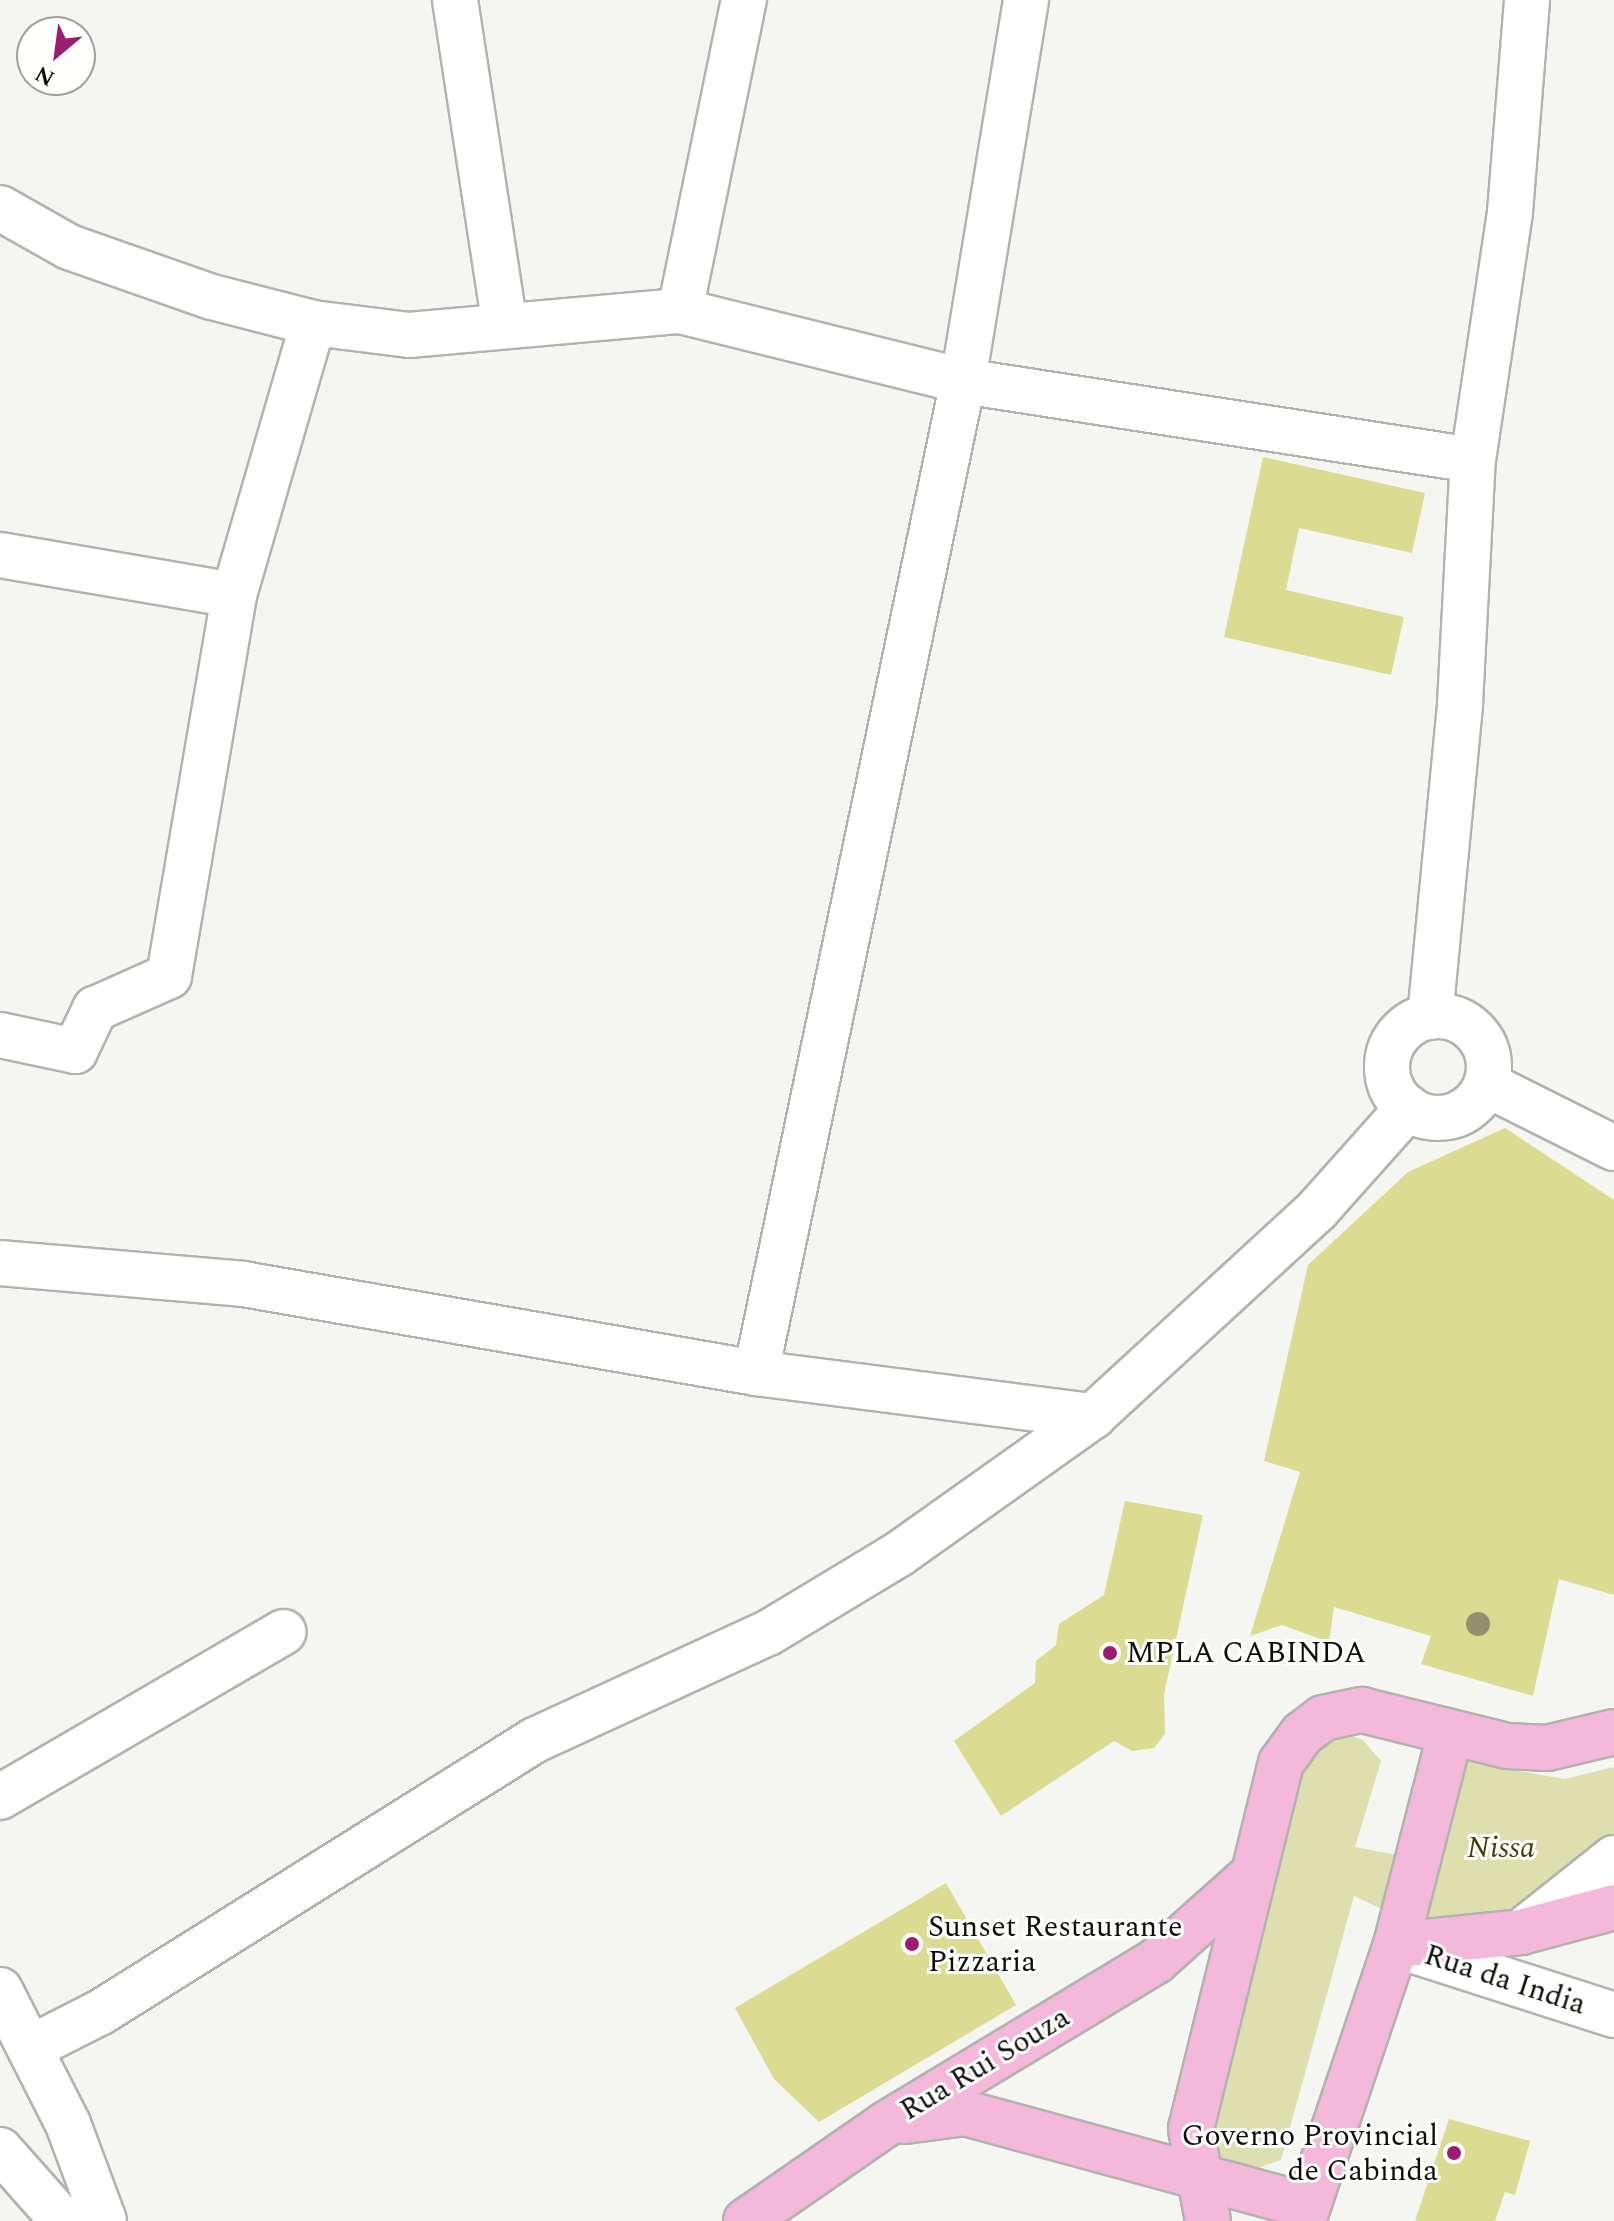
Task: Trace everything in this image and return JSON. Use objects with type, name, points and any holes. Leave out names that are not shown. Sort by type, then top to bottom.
[{"type":"main road","points":[[1208,2221],[1191,2129],[1281,1763],[1323,1718],[1362,1710],[1450,1735],[1547,1748],[1614,1732]]},
{"type":"main road","points":[[886,2124],[965,2113],[1199,2177],[1306,2213],[1396,1945],[1450,1735]]},
{"type":"main road","name":"Rua Rui Souza","points":[[746,2221],[886,2124],[1156,1961],[1218,1913],[1255,1871]]},
{"type":"main road","points":[[1396,1945],[1521,1932],[1614,1907]]},
{"type":"street","points":[[455,0],[504,321]]},
{"type":"street","points":[[680,311],[744,0]]},
{"type":"street","points":[[756,1373],[963,381],[1026,0]]},
{"type":"street","points":[[1430,1017],[1460,704],[1473,460],[1510,212],[1527,0]]},
{"type":"street","points":[[0,208],[69,247],[212,297],[313,323],[409,335],[504,321],[680,311],[963,381],[1473,460]]},
{"type":"street","points":[[0,1035],[75,1051],[95,1009],[169,976],[234,595],[313,323]]},
{"type":"street","points":[[0,555],[234,595]]},
{"type":"street","points":[[1430,1017],[1448,1017],[1477,1035],[1489,1067],[1486,1084],[1454,1115],[1408,1108],[1388,1081],[1389,1055],[1400,1032],[1430,1017]]},
{"type":"street","points":[[1486,1084],[1614,1148]]},
{"type":"street","points":[[32,2047],[114,2004],[535,1740],[768,1633],[899,1554],[1093,1416],[1317,1210],[1408,1108]]},
{"type":"street","points":[[0,1263],[243,1284],[756,1373],[1093,1416]]},
{"type":"street","points":[[0,1797],[283,1632]]},
{"type":"street","points":[[1521,1932],[1614,1858]]},
{"type":"street","name":"Rua da India","points":[[1396,1945],[1614,2015]]},
{"type":"street","points":[[0,1990],[32,2047],[104,2221]]},
{"type":"street","points":[[0,2150],[63,2221]]},
{"type":"green space","name":"Nissa","points":[[1334,1730],[1363,1740],[1381,1761],[1355,1847],[1418,1859],[1456,1758],[1482,1755],[1507,1769],[1565,1779],[1614,1767],[1614,1887],[1502,1935],[1403,1919],[1354,1896],[1281,2160],[1252,2170],[1193,2147],[1306,1751]]},
{"type":"building","points":[[1263,457],[1425,493],[1412,553],[1299,528],[1286,590],[1404,617],[1391,675],[1224,637]]},
{"type":"building","points":[[1505,1128],[1614,1200],[1614,1595],[1559,1579],[1533,1696],[1421,1664],[1431,1636],[1334,1607],[1329,1642],[1282,1625],[1250,1636],[1300,1472],[1264,1461],[1308,1265],[1408,1172]]},
{"type":"building","name":"MPLA CABINDA","points":[[1125,1501],[1203,1515],[1164,1694],[1165,1734],[1154,1748],[1132,1751],[1114,1741],[1001,1816],[954,1741],[1035,1683],[1036,1661],[1056,1645],[1059,1624],[1104,1595]]},
{"type":"building","name":"Sunset Restaurante Pizzaria","points":[[946,1883],[1016,2005],[819,2122],[774,2079],[735,2008]]},
{"type":"building","points":[[1449,2119],[1530,2141],[1515,2195],[1505,2192],[1495,2221],[1415,2221]]},
{"type":"place","name":"MPLA CABINDA","points":[[1110,1653]]},
{"type":"place","name":"Sunset Restaurante Pizzaria","points":[[912,1944]]},
{"type":"place","name":"Governo Provincial de Cabinda","points":[[1454,2153]]}]
